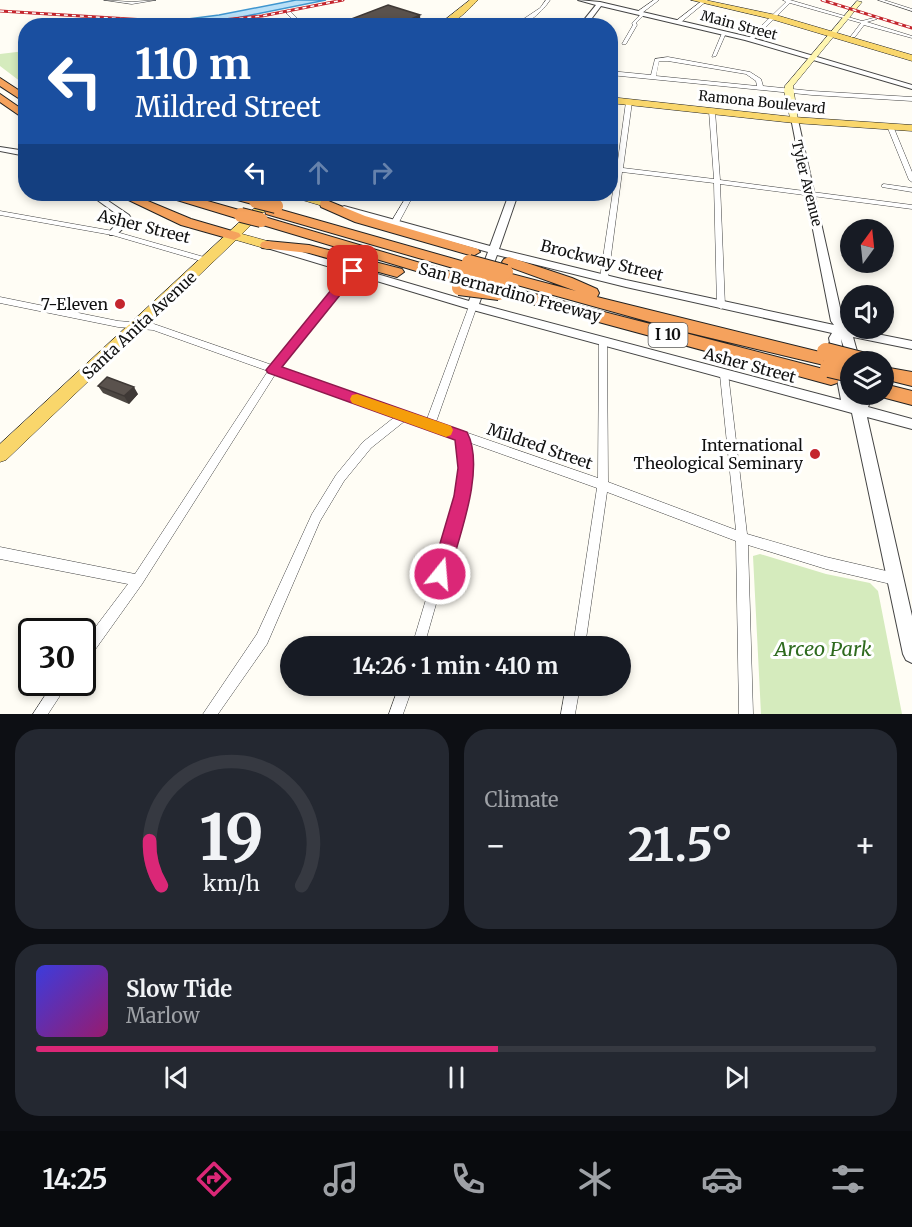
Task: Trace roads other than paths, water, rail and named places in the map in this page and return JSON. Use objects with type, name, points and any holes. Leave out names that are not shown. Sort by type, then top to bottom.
[{"type":"highway","points":[[0,81],[18,94]]},
{"type":"highway","points":[[0,90],[18,104]]},
{"type":"highway","points":[[0,97],[18,111]]},
{"type":"highway","points":[[0,105],[18,118]]},
{"type":"highway","points":[[138,201],[186,222],[234,236]]},
{"type":"highway","name":"San Bernardino Freeway","points":[[210,201],[248,208],[270,209],[466,271]]},
{"type":"highway","points":[[218,201],[248,208]]},
{"type":"highway","points":[[228,201],[248,208]]},
{"type":"highway","name":"San Bernardino Freeway","points":[[239,201],[248,208],[270,209],[466,271]]},
{"type":"highway","points":[[326,204],[466,271],[504,281]]},
{"type":"highway","points":[[267,244],[466,271],[504,281]]},
{"type":"highway","name":"San Bernardino Freeway","points":[[504,281],[592,293],[828,365],[840,375]]},
{"type":"highway","name":"San Bernardino Freeway","points":[[504,281],[828,365],[840,364]]},
{"type":"highway","points":[[828,365],[840,365]]},
{"type":"highway","points":[[828,365],[840,369]]},
{"type":"highway","points":[[894,368],[912,372]]},
{"type":"highway","points":[[894,375],[912,379]]},
{"type":"highway","points":[[894,386],[912,395]]},
{"type":"highway","points":[[894,393],[912,395]]},
{"type":"main road","points":[[453,18],[474,0]]},
{"type":"main road","points":[[694,0],[773,17],[912,58]]},
{"type":"main road","points":[[788,91],[789,86],[830,34],[860,1]]},
{"type":"main road","name":"Tyler Avenue","points":[[788,91],[794,120]]},
{"type":"main road","name":"Ramona Boulevard","points":[[618,101],[794,120],[912,128]]},
{"type":"main road","name":"Brockway Street","points":[[314,201],[326,204]]},
{"type":"main road","name":"Santa Anita Avenue","points":[[3,447],[234,236],[270,209]]},
{"type":"main road","name":"Asher Street","points":[[234,236],[267,244]]},
{"type":"street","points":[[106,0],[126,2],[154,0]]},
{"type":"street","points":[[528,18],[542,9],[548,0]]},
{"type":"street","name":"Main Street","points":[[581,0],[724,33],[912,89]]},
{"type":"street","points":[[624,43],[634,23],[657,0]]},
{"type":"street","points":[[880,0],[912,9]]},
{"type":"street","points":[[678,22],[705,1]]},
{"type":"street","points":[[750,40],[787,1],[912,37]]},
{"type":"street","points":[[589,18],[600,4]]},
{"type":"street","points":[[289,14],[294,18]]},
{"type":"street","points":[[853,36],[864,22],[875,18]]},
{"type":"street","points":[[887,29],[898,25]]},
{"type":"street","points":[[714,56],[724,33]]},
{"type":"street","points":[[653,77],[657,60],[673,59],[748,73],[759,80],[760,88]]},
{"type":"street","points":[[618,74],[788,91],[912,99]]},
{"type":"street","points":[[618,189],[629,102]]},
{"type":"street","points":[[712,111],[721,306]]},
{"type":"street","name":"Tyler Avenue","points":[[794,120],[840,327]]},
{"type":"street","points":[[890,126],[912,180]]},
{"type":"street","points":[[0,149],[18,152]]},
{"type":"street","points":[[618,169],[912,207]]},
{"type":"street","points":[[884,186],[912,190]]},
{"type":"street","points":[[103,201],[127,220],[113,233]]},
{"type":"street","points":[[394,224],[407,201]]},
{"type":"street","points":[[430,425],[511,201]]},
{"type":"street","points":[[604,278],[616,201]]},
{"type":"street","name":"Brockway Street","points":[[326,204],[394,224],[604,278],[840,331]]},
{"type":"street","name":"Asher Street","points":[[0,213],[113,233],[208,261]]},
{"type":"street","name":"Asher Street","points":[[267,244],[473,306],[859,412],[912,424]]},
{"type":"street","points":[[96,637],[138,580],[273,370],[353,271]]},
{"type":"street","name":"Mildred Street","points":[[0,300],[136,326],[154,327],[603,486],[742,538],[826,563],[895,579]]},
{"type":"street","name":"Tyler Avenue","points":[[840,332],[835,338],[846,397],[859,412],[912,654]]},
{"type":"street","name":"Brockway Street","points":[[882,339],[912,345]]},
{"type":"street","points":[[580,636],[603,486],[603,341]]},
{"type":"street","points":[[725,375],[742,538],[746,714]]},
{"type":"street","name":"Tyler Avenue","points":[[859,412],[862,405]]},
{"type":"street","points":[[210,714],[262,639],[316,518],[340,478],[367,445],[403,416]]},
{"type":"street","points":[[421,636],[462,496],[466,468],[462,436]]},
{"type":"street","points":[[0,553],[138,580]]},
{"type":"street","points":[[40,714],[53,696]]},
{"type":"street","points":[[396,714],[402,696]]},
{"type":"street","points":[[568,714],[571,696]]},
{"type":"water","points":[[296,0],[326,0],[237,18],[196,18]]},
{"type":"railway","points":[[243,18],[343,0]]},
{"type":"railway","points":[[822,0],[912,28]]},
{"type":"railway","points":[[0,11],[113,18]]},
{"type":"place","name":"7-Eleven","points":[[120,304]]},
{"type":"place","name":"International Theological Seminary","points":[[815,454]]},
{"type":"park label","name":"Arceo Park","points":[[823,649]]}]
